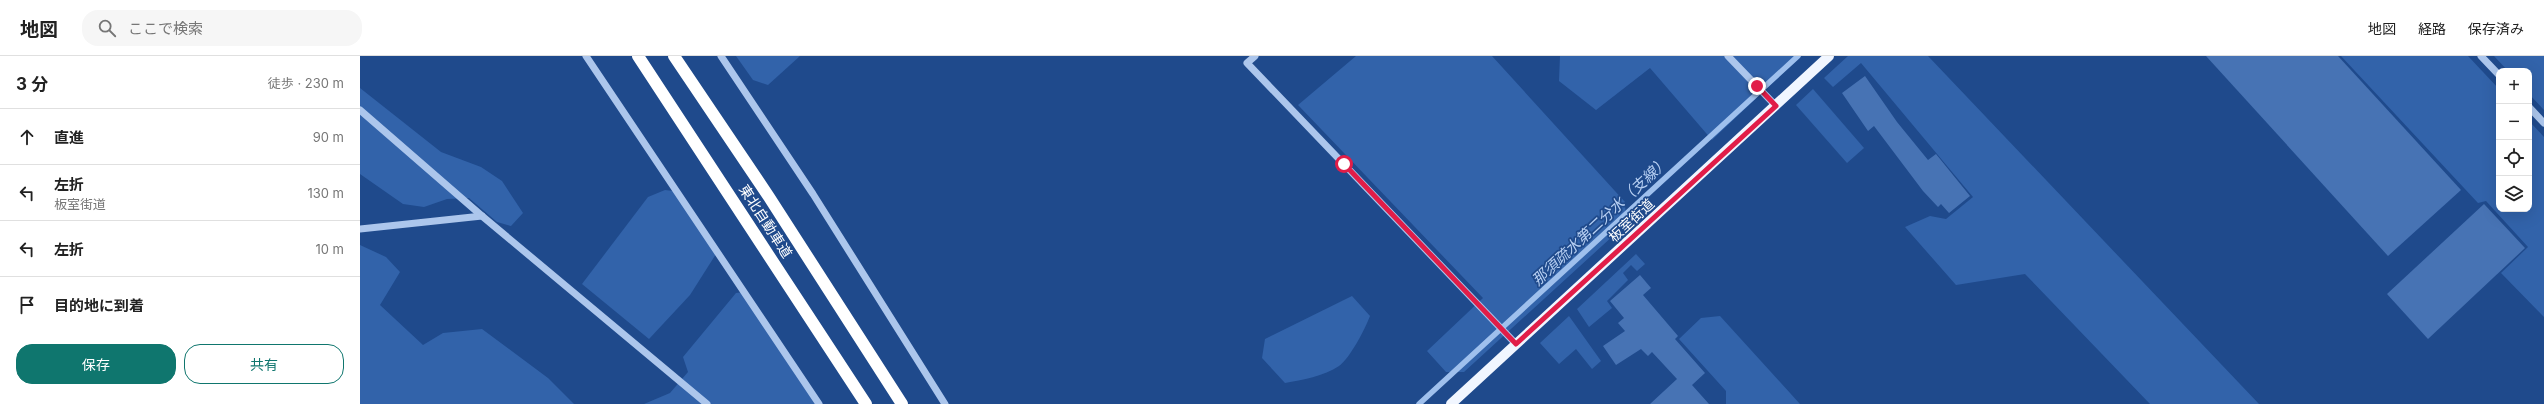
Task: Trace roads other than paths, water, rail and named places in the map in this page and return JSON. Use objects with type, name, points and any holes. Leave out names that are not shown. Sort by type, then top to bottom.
[{"type":"highway","name":"東北自動車道","points":[[638,56],[866,404]]},
{"type":"highway","name":"東北自動車道","points":[[674,56],[769,197],[902,404]]},
{"type":"main road","name":"板室街道","points":[[1451,404],[1830,56]]},
{"type":"street","points":[[586,56],[819,404]]},
{"type":"street","points":[[722,56],[813,194],[945,404]]},
{"type":"street","points":[[1255,56],[1247,63],[1516,344]]},
{"type":"street","points":[[1728,56],[1776,106]]},
{"type":"street","points":[[2481,56],[2496,72]]},
{"type":"street","points":[[360,110],[482,216],[707,404]]},
{"type":"street","points":[[2532,110],[2544,123]]},
{"type":"street","points":[[360,229],[482,216]]},
{"type":"waterway","name":"那須疏水第二分水（支線）","points":[[1419,404],[1798,56]]}]
